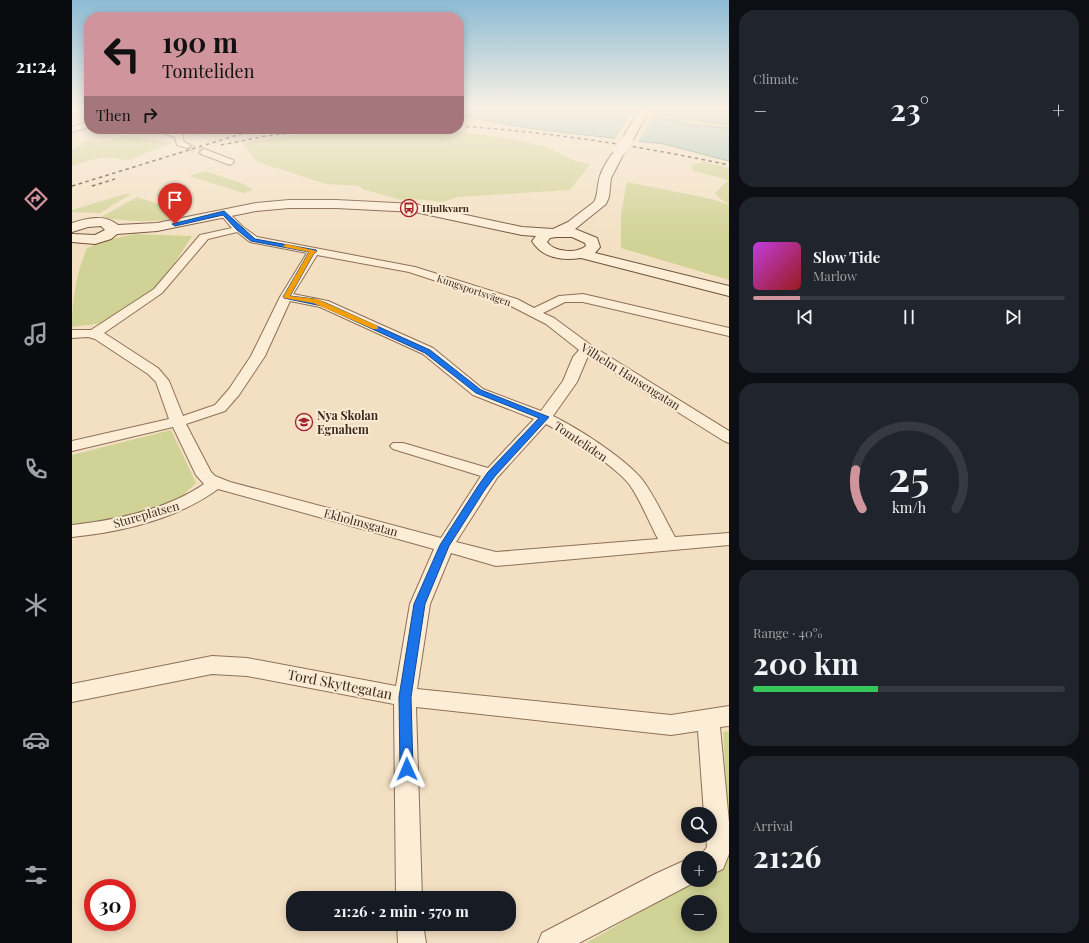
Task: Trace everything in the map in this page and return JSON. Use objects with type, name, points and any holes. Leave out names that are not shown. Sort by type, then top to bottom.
[{"type":"street","points":[[207,153],[230,162]]},
{"type":"street","points":[[540,244],[542,237],[573,225],[599,204],[603,197],[605,178],[617,153]]},
{"type":"street","points":[[72,255],[74,249],[75,231],[90,222],[102,222],[111,225],[112,230],[157,227],[224,213],[289,204],[383,205],[432,211],[520,230],[574,233],[590,241],[614,257],[659,273]]},
{"type":"street","points":[[581,254],[589,251],[590,241],[588,228],[599,209],[599,204]]},
{"type":"street","points":[[359,205],[451,218],[518,234],[558,254],[581,254],[729,291]]},
{"type":"street","name":"Kungsportsvägen","points":[[224,213],[239,229],[254,240],[410,269],[513,302],[535,312]]},
{"type":"street","points":[[72,334],[94,334],[158,291],[204,237],[239,229]]},
{"type":"street","points":[[72,446],[178,422],[220,408],[226,403],[258,356],[286,297],[310,254],[314,251]]},
{"type":"street","name":"Tomteliden","points":[[286,297],[315,301],[324,304],[428,351],[478,392],[544,417],[567,430],[621,468],[635,480],[670,544]]},
{"type":"street","points":[[535,312],[553,301],[562,298],[583,298],[729,332]]},
{"type":"street","name":"Vilhelm Hansengatan","points":[[535,312],[550,321],[587,349],[729,437]]},
{"type":"street","name":"Ekholmsgatan","points":[[94,334],[153,371],[162,381],[178,422],[204,475],[209,480],[216,483],[496,559],[729,539]]},
{"type":"street","points":[[409,891],[405,697],[420,604],[445,545],[491,474],[544,417],[570,382],[580,357],[587,349]]},
{"type":"street","points":[[398,446],[491,474]]},
{"type":"street","name":"Stureplatsen","points":[[72,531],[93,529],[165,510],[194,498],[216,483]]},
{"type":"street","name":"Tord Skyttegatan","points":[[72,693],[212,665],[247,667],[405,697],[671,725],[718,718]]},
{"type":"street","points":[[717,852],[719,847],[718,718]]},
{"type":"street","points":[[552,943],[681,875]]},
{"type":"street","points":[[411,931],[412,943]]},
{"type":"green space","points":[[72,153],[146,153],[126,161],[106,157],[72,166]]},
{"type":"green space","points":[[250,153],[558,153],[575,161],[590,164],[570,190],[457,197],[444,202],[415,199],[401,200],[362,189],[360,186],[326,184],[258,162]]},
{"type":"green space","points":[[705,162],[729,168],[729,204],[719,198],[715,193],[728,180],[693,171],[692,166],[697,163]]},
{"type":"green space","points":[[205,171],[244,184],[253,190],[244,193],[189,176]]},
{"type":"green space","points":[[627,182],[712,199],[729,205],[729,280],[621,248],[621,213]]},
{"type":"green space","points":[[125,194],[131,194],[100,213],[72,212],[72,210]]},
{"type":"green space","points":[[137,197],[186,213],[179,217],[158,221],[132,221],[101,217]]},
{"type":"green space","points":[[134,234],[192,236],[178,258],[154,290],[103,323],[72,327],[75,287],[87,248],[108,240]]},
{"type":"green space","points":[[171,430],[196,483],[174,503],[87,525],[72,526],[72,455]]},
{"type":"green space","points":[[729,731],[729,837],[723,732]]},
{"type":"green space","points":[[729,858],[729,943],[586,943],[684,887],[717,887],[717,866]]},
{"type":"shaded area","points":[[698,153],[729,153],[729,161]]},
{"type":"railway","points":[[72,186],[179,153]]},
{"type":"railway","points":[[667,153],[729,165]]},
{"type":"railway","points":[[92,186],[115,179]]},
{"type":"slow traffic","points":[[286,246],[314,251],[310,254],[286,297],[302,298],[324,304],[375,328]]},
{"type":"place","name":"Hjulkvarn","points":[[409,208]]},
{"type":"place","name":"Nya Skolan Egnahem","points":[[304,422]]},
{"type":"route","points":[[175,224],[224,213],[239,229],[254,240],[269,244],[314,251],[310,254],[286,297],[302,298],[324,304],[428,351],[478,392],[490,398],[544,417],[491,474],[481,488],[445,545],[420,604],[405,697],[407,769]]}]
